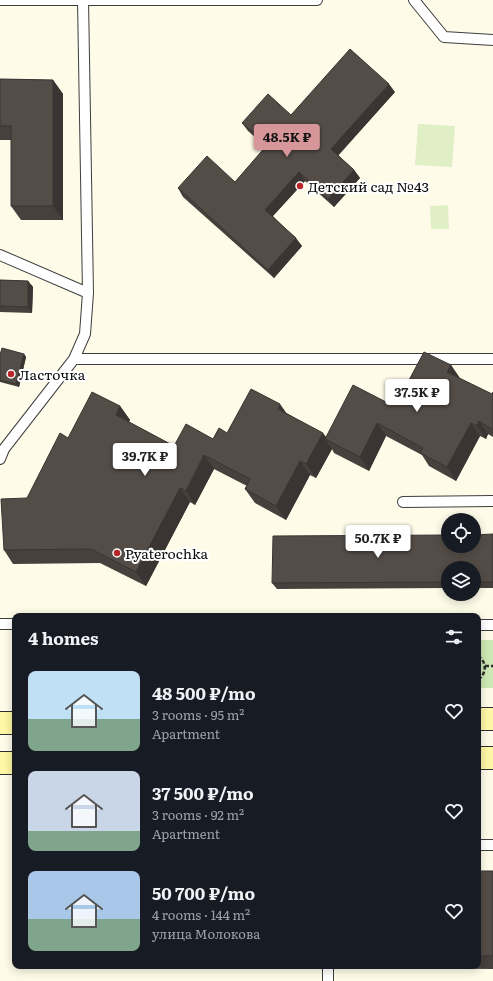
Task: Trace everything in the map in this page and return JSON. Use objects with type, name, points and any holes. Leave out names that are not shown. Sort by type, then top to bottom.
[{"type":"main road","points":[[481,719],[493,719]]},
{"type":"main road","points":[[0,724],[12,723]]},
{"type":"main road","points":[[481,758],[493,758]]},
{"type":"main road","points":[[0,763],[12,763]]},
{"type":"lane","points":[[0,0],[317,0]]},
{"type":"lane","points":[[414,0],[444,37],[493,40]]},
{"type":"lane","points":[[2,452],[74,359],[85,334],[88,293],[83,1]]},
{"type":"lane","points":[[0,255],[88,293]]},
{"type":"lane","points":[[74,359],[493,359]]},
{"type":"lane","points":[[403,502],[493,501]]},
{"type":"lane","points":[[0,624],[12,624]]},
{"type":"lane","points":[[481,625],[493,625]]},
{"type":"lane","points":[[481,845],[493,845]]},
{"type":"lane","points":[[328,969],[328,981]]},
{"type":"path","points":[[481,658],[485,666],[484,673],[481,676]]},
{"type":"path","points":[[485,666],[493,666]]},
{"type":"green space","points":[[418,124],[455,126],[452,167],[415,165]]},
{"type":"green space","points":[[448,205],[449,229],[431,229],[430,206]]},
{"type":"green space","points":[[481,640],[493,640],[493,688],[481,688]]},
{"type":"building","points":[[350,49],[389,84],[331,149],[354,170],[328,199],[299,172],[265,210],[296,238],[268,270],[178,188],[207,156],[235,182],[267,145],[242,123],[268,94],[291,115]]},
{"type":"building","points":[[0,79],[53,80],[53,206],[11,206],[11,126],[0,126]]},
{"type":"building","points":[[0,280],[28,281],[28,307],[0,306]]},
{"type":"building","name":"Ласточка","points":[[2,348],[24,354],[16,384],[0,380],[0,355]]},
{"type":"building","points":[[424,352],[451,365],[447,372],[492,394],[493,392],[493,430],[479,421],[477,426],[471,423],[447,467],[420,453],[423,448],[377,423],[360,457],[325,439],[353,385],[388,403],[393,394],[400,397]]},
{"type":"building","points":[[251,389],[280,404],[278,409],[323,433],[306,464],[300,461],[276,506],[245,489],[250,479],[204,455],[186,491],[180,488],[136,572],[91,549],[4,550],[1,499],[27,498],[60,433],[68,438],[92,392],[120,406],[116,415],[174,446],[186,424],[213,439],[219,428],[227,433]]},
{"type":"building","points":[[493,534],[493,582],[481,582],[481,561],[441,561],[441,582],[272,583],[273,536],[441,535],[441,553],[481,553],[481,535]]},
{"type":"building","points":[[481,871],[493,871],[493,956],[481,956]]},
{"type":"place","name":"Детский сад №43","points":[[300,186]]},
{"type":"place","name":"Ласточка","points":[[11,374]]},
{"type":"place","name":"Pyaterochka","points":[[117,553]]}]
